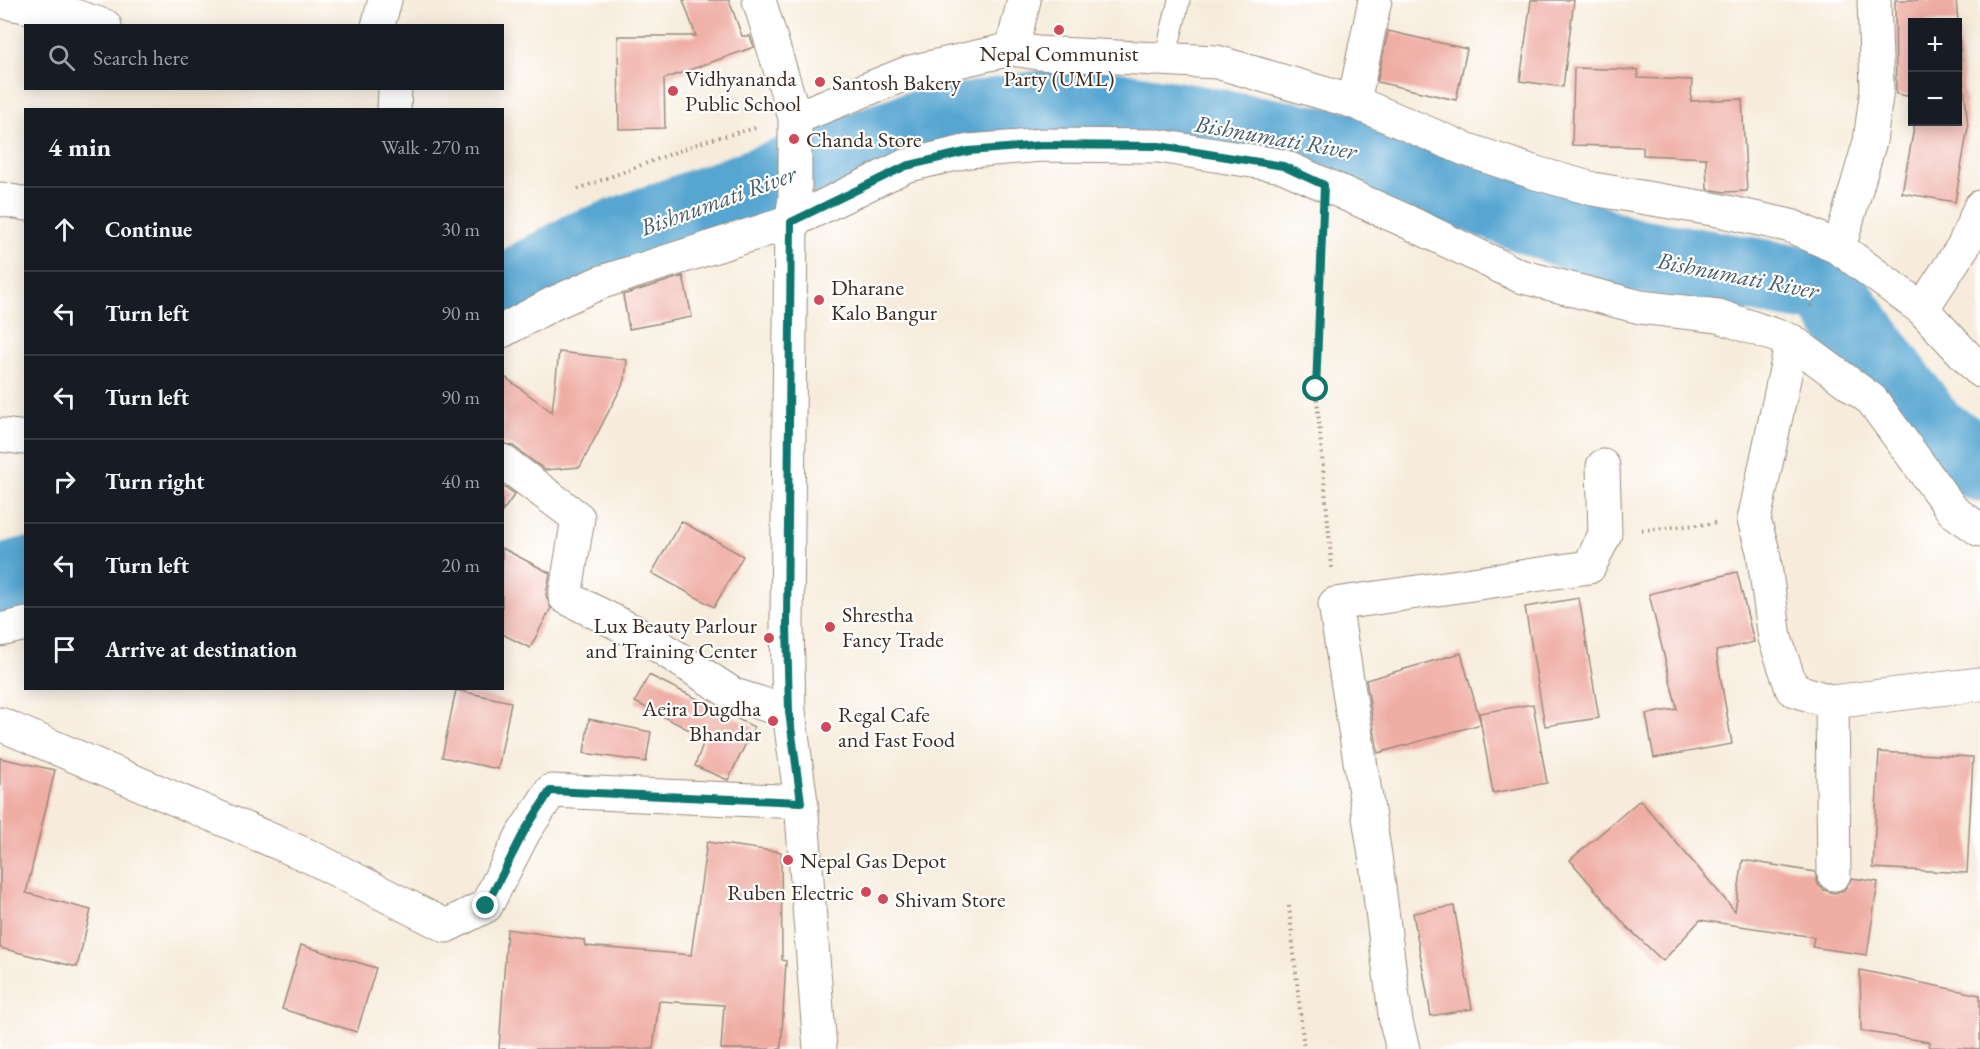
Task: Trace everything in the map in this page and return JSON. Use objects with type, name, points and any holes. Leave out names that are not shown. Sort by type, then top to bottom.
[{"type":"street","points":[[379,24],[385,0]]},
{"type":"street","points":[[759,0],[795,124],[787,613],[789,712],[801,802],[820,1049]]},
{"type":"street","points":[[1012,49],[1024,0]]},
{"type":"street","points":[[1354,102],[1375,0]]},
{"type":"street","points":[[1832,262],[1870,141],[1877,89],[1874,0]]},
{"type":"street","points":[[0,1],[75,16],[99,24]]},
{"type":"street","points":[[795,124],[910,72],[1012,49],[1038,53],[1217,62],[1354,102],[1465,149],[1536,173],[1593,189],[1718,210],[1791,226],[1832,262],[1922,309],[1980,371]]},
{"type":"street","points":[[394,108],[395,90]]},
{"type":"street","points":[[504,330],[552,304],[599,283],[793,211],[906,166],[969,151],[1043,145],[1159,146],[1283,166],[1520,276],[1640,307],[1799,328],[1872,399],[1953,511],[1980,530]]},
{"type":"street","points":[[0,199],[24,204]]},
{"type":"street","points":[[1922,309],[1964,245],[1980,207]]},
{"type":"street","points":[[1799,328],[1754,520],[1763,551],[1775,638],[1792,689],[1832,702],[1980,684]]},
{"type":"street","points":[[0,435],[24,438]]},
{"type":"street","points":[[504,462],[578,518],[565,597],[645,637],[734,695],[789,712]]},
{"type":"street","points":[[1403,1049],[1396,1023],[1375,855],[1335,604],[1589,567],[1605,534],[1603,466]]},
{"type":"street","points":[[0,630],[24,624]]},
{"type":"street","points":[[1832,702],[1834,874]]},
{"type":"street","points":[[0,723],[311,857],[446,926],[486,906],[524,832],[550,791],[801,802]]},
{"type":"lane","points":[[1165,59],[1179,0]]},
{"type":"path","points":[[578,189],[705,141],[795,124]]},
{"type":"path","points":[[1324,185],[1316,389],[1335,604]]},
{"type":"path","points":[[1799,328],[1832,262]]},
{"type":"path","points":[[1605,534],[1754,520]]},
{"type":"path","points":[[1288,906],[1304,1049]]},
{"type":"building","points":[[683,0],[729,0],[742,36],[750,36],[754,47],[664,79],[665,128],[619,129],[618,36],[696,36]]},
{"type":"building","points":[[1531,0],[1574,0],[1563,87],[1520,81]]},
{"type":"building","points":[[1895,0],[1956,0],[1958,18],[1908,18],[1908,96],[1896,94]]},
{"type":"building","points":[[1388,31],[1467,49],[1456,100],[1377,82]]},
{"type":"building","points":[[1962,64],[1968,128],[1955,202],[1902,193],[1914,126],[1962,126]]},
{"type":"building","points":[[1574,68],[1638,70],[1638,78],[1692,80],[1691,101],[1742,99],[1747,191],[1725,192],[1707,189],[1706,158],[1643,155],[1643,147],[1572,145]]},
{"type":"building","points":[[683,276],[692,317],[629,329],[623,295]]},
{"type":"building","points":[[559,352],[627,360],[625,380],[580,467],[545,470],[513,446],[504,444],[504,376],[552,412]]},
{"type":"building","points":[[504,486],[515,494],[504,509]]},
{"type":"building","points":[[681,521],[743,556],[714,607],[652,573]]},
{"type":"building","points":[[504,549],[550,573],[546,595],[551,608],[530,648],[504,635]]},
{"type":"building","points":[[1737,572],[1754,642],[1716,651],[1732,744],[1654,758],[1646,714],[1677,709],[1649,594]]},
{"type":"building","points":[[1579,598],[1599,718],[1545,726],[1525,607]]},
{"type":"building","points":[[1461,653],[1481,724],[1378,753],[1366,680]]},
{"type":"building","points":[[649,675],[754,727],[728,780],[695,766],[705,738],[635,702]]},
{"type":"building","points":[[456,690],[511,702],[498,769],[442,757]]},
{"type":"building","points":[[1533,704],[1547,783],[1493,793],[1479,713]]},
{"type":"building","points":[[589,719],[651,732],[646,762],[584,753]]},
{"type":"building","points":[[1879,752],[1973,757],[1967,873],[1873,868]]},
{"type":"building","points":[[0,758],[55,770],[26,893],[91,910],[77,967],[0,948]]},
{"type":"building","points":[[1640,800],[1735,911],[1743,860],[1815,872],[1818,884],[1824,890],[1834,893],[1844,890],[1852,878],[1878,882],[1867,955],[1812,947],[1814,937],[1700,920],[1663,961],[1626,926],[1570,860]]},
{"type":"building","points":[[707,842],[781,852],[782,960],[786,961],[781,1049],[721,1049],[724,1005],[659,1001],[653,1049],[499,1049],[507,929],[584,940],[585,946],[691,955]]},
{"type":"building","points":[[1454,906],[1472,1009],[1431,1016],[1413,913]]},
{"type":"building","points":[[301,945],[376,968],[357,1032],[282,1009]]},
{"type":"building","points":[[1860,970],[1980,995],[1980,1049],[1929,1047],[1930,1042],[1861,1031]]},
{"type":"waterway","name":"Bishnumati River","points":[[504,292],[583,248],[913,129],[1077,102],[1361,151],[1622,253],[1826,287],[1930,431],[1980,464]]},
{"type":"waterway","name":"Bishnumati River","points":[[0,582],[24,576]]},
{"type":"place","name":"Nepal Communist Party (UML)","points":[[1059,30]]},
{"type":"place","name":"Santosh Bakery","points":[[820,82]]},
{"type":"place","name":"Vidhyananda Public School","points":[[673,91]]},
{"type":"place","name":"Chanda Store","points":[[794,139]]},
{"type":"place","name":"Dharane Kalo Bangur","points":[[819,300]]},
{"type":"place","name":"Shrestha Fancy Trade","points":[[830,627]]},
{"type":"place","name":"Lux Beauty Parlour and Training Center","points":[[769,638]]},
{"type":"place","name":"Aeira Dugdha Bhandar","points":[[773,721]]},
{"type":"place","name":"Regal Cafe and Fast Food","points":[[826,727]]},
{"type":"place","name":"Nepal Gas Depot","points":[[788,860]]},
{"type":"place","name":"Ruben Electric","points":[[866,892]]},
{"type":"place","name":"Shivam Store","points":[[883,899]]},
{"type":"route","points":[[486,906],[524,832],[550,791],[801,802],[789,712],[787,624],[791,222],[906,166],[969,151],[1043,145],[1159,146],[1283,166],[1324,185],[1316,389]]}]
